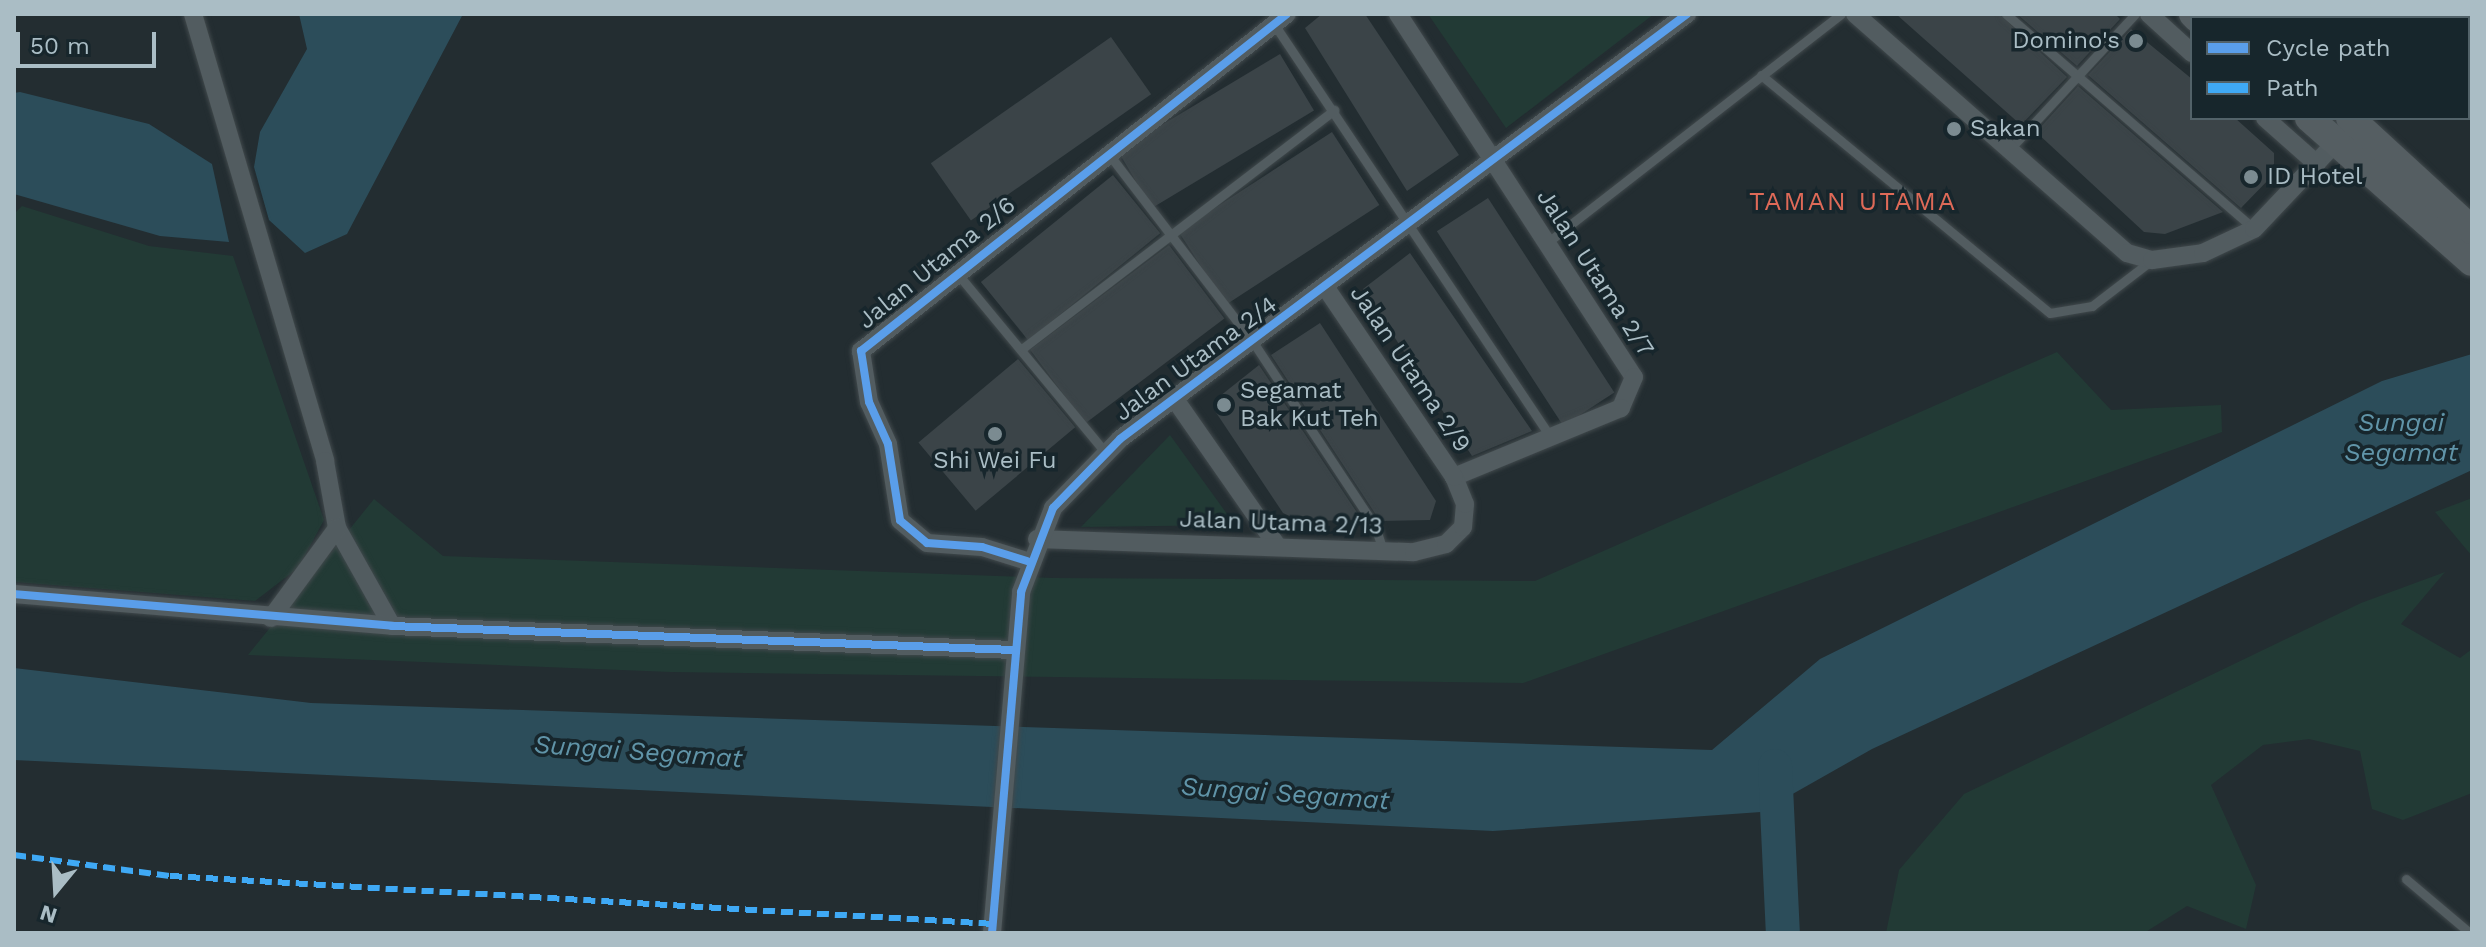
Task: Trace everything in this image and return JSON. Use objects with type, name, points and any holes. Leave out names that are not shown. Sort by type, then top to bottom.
[{"type":"main road","points":[[2317,120],[2347,127],[2472,230]]},
{"type":"main road","points":[[2347,127],[2472,262]]},
{"type":"street","points":[[193,14],[325,461],[337,528],[392,626]]},
{"type":"street","name":"Jalan Utama 2/7","points":[[1398,14],[1634,377],[1621,408],[1454,477]]},
{"type":"street","name":"Jalan Utama 2/4","points":[[992,933],[999,895],[1013,659],[1027,561],[1053,508],[1106,453],[1174,398],[1326,288],[1687,14]]},
{"type":"street","points":[[1855,14],[2127,253],[2152,260],[2203,253],[2254,229],[2317,164],[2347,127]]},
{"type":"street","points":[[2149,14],[2190,51]]},
{"type":"street","name":"Jalan Utama 2/6","points":[[1027,561],[911,534],[900,520],[888,444],[860,369],[871,338],[1281,19]]},
{"type":"street","points":[[2267,120],[2317,164]]},
{"type":"street","points":[[2286,137],[2298,120]]},
{"type":"street","name":"Jalan Utama 2/9","points":[[1326,288],[1454,477]]},
{"type":"street","points":[[1174,398],[1276,544]]},
{"type":"street","name":"Jalan Utama 2/13","points":[[1037,539],[1276,544],[1383,551],[1446,544],[1463,527],[1465,504],[1454,477]]},
{"type":"street","points":[[271,618],[337,528]]},
{"type":"street","points":[[14,594],[392,626],[1013,659]]},
{"type":"lane","points":[[1548,242],[1841,14]]},
{"type":"lane","points":[[2006,14],[2254,229]]},
{"type":"lane","points":[[2010,149],[2135,14]]},
{"type":"lane","points":[[1281,19],[1334,110],[1551,437]]},
{"type":"lane","points":[[1761,75],[2050,313],[2092,306],[2152,260]]},
{"type":"lane","points":[[1023,348],[1334,110]]},
{"type":"lane","points":[[1108,153],[1253,342],[1375,526],[1383,551]]},
{"type":"lane","points":[[955,271],[1023,348],[1106,453]]},
{"type":"lane","points":[[2406,879],[2470,933]]},
{"type":"green space","points":[[1428,14],[1654,14],[1506,128]]},
{"type":"green space","points":[[22,206],[149,246],[233,256],[324,520],[298,568],[255,601],[14,582],[14,214]]},
{"type":"green space","points":[[2057,352],[2111,410],[2221,405],[2222,432],[1523,683],[671,672],[248,655],[374,499],[443,556],[1054,578],[1535,581]]},
{"type":"green space","points":[[1170,435],[1235,525],[1081,527]]},
{"type":"green space","points":[[2472,498],[2472,556],[2435,512]]},
{"type":"green space","points":[[2445,572],[2401,624],[2460,658],[2472,649],[2472,793],[2403,820],[2372,809],[2360,751],[2309,739],[2263,745],[2211,785],[2256,885],[2246,929],[2187,906],[2144,933],[1886,933],[1899,870],[1964,794],[2361,603]]},
{"type":"water","points":[[299,14],[463,14],[347,234],[305,253],[269,220],[254,167],[260,132],[307,49]]},
{"type":"water","points":[[14,93],[149,124],[212,164],[229,242],[160,236],[14,194]]},
{"type":"water","name":"Sungai Segamat","points":[[2472,354],[2472,470],[1872,749],[1761,812],[1493,831],[14,760],[14,668],[311,703],[1712,750],[1820,659],[2382,381]]},
{"type":"building","points":[[1322,14],[1365,14],[1459,155],[1407,191],[1305,28]]},
{"type":"building","points":[[1896,14],[1999,14],[2067,77],[2021,125]]},
{"type":"building","points":[[2017,14],[2115,14],[2120,19],[2077,66]]},
{"type":"building","points":[[2131,29],[2190,77],[2190,120],[2237,120],[2274,153],[2274,174],[2241,208],[2088,75]]},
{"type":"building","points":[[1111,37],[1151,94],[971,221],[931,163]]},
{"type":"building","points":[[1280,54],[1314,111],[1152,208],[1118,151]]},
{"type":"building","points":[[2078,86],[2223,212],[2165,234],[2144,232],[2036,132]]},
{"type":"building","points":[[1332,132],[1379,205],[1226,305],[1179,232]]},
{"type":"building","points":[[1113,175],[1160,233],[1028,340],[981,282]]},
{"type":"building","points":[[1488,198],[1614,393],[1563,426],[1437,231]]},
{"type":"building","points":[[1169,245],[1224,318],[1085,423],[1030,350]]},
{"type":"building","points":[[1410,253],[1532,431],[1472,456],[1363,289]]},
{"type":"building","points":[[1320,323],[1436,501],[1430,520],[1380,521],[1271,355]]},
{"type":"building","name":"Shi Wei Fu","points":[[1018,359],[1075,427],[976,511],[918,443]]},
{"type":"building","points":[[1259,365],[1362,520],[1300,521],[1283,513],[1215,411],[1220,396]]},
{"type":"waterway","points":[[1775,766],[1783,933]]},
{"type":"marked path","points":[[14,855],[170,876],[995,924]]},
{"type":"cycle path","points":[[1027,561],[982,547],[927,543],[900,520],[888,444],[869,402],[861,351],[1287,14]]},
{"type":"cycle path","points":[[992,933],[1021,592],[1053,508],[1120,439],[1687,14]]},
{"type":"cycle path","points":[[14,594],[392,626],[1014,650]]},
{"type":"place","name":"Domino's","points":[[2136,41]]},
{"type":"place","name":"Sakan","points":[[1954,129]]},
{"type":"place","name":"ID Hotel","points":[[2251,177]]},
{"type":"place","name":"Segamat Bak Kut Teh","points":[[1224,405]]},
{"type":"place","name":"Shi Wei Fu","points":[[995,434]]},
{"type":"district","name":"TAMAN UTAMA","points":[[1853,202]]}]
